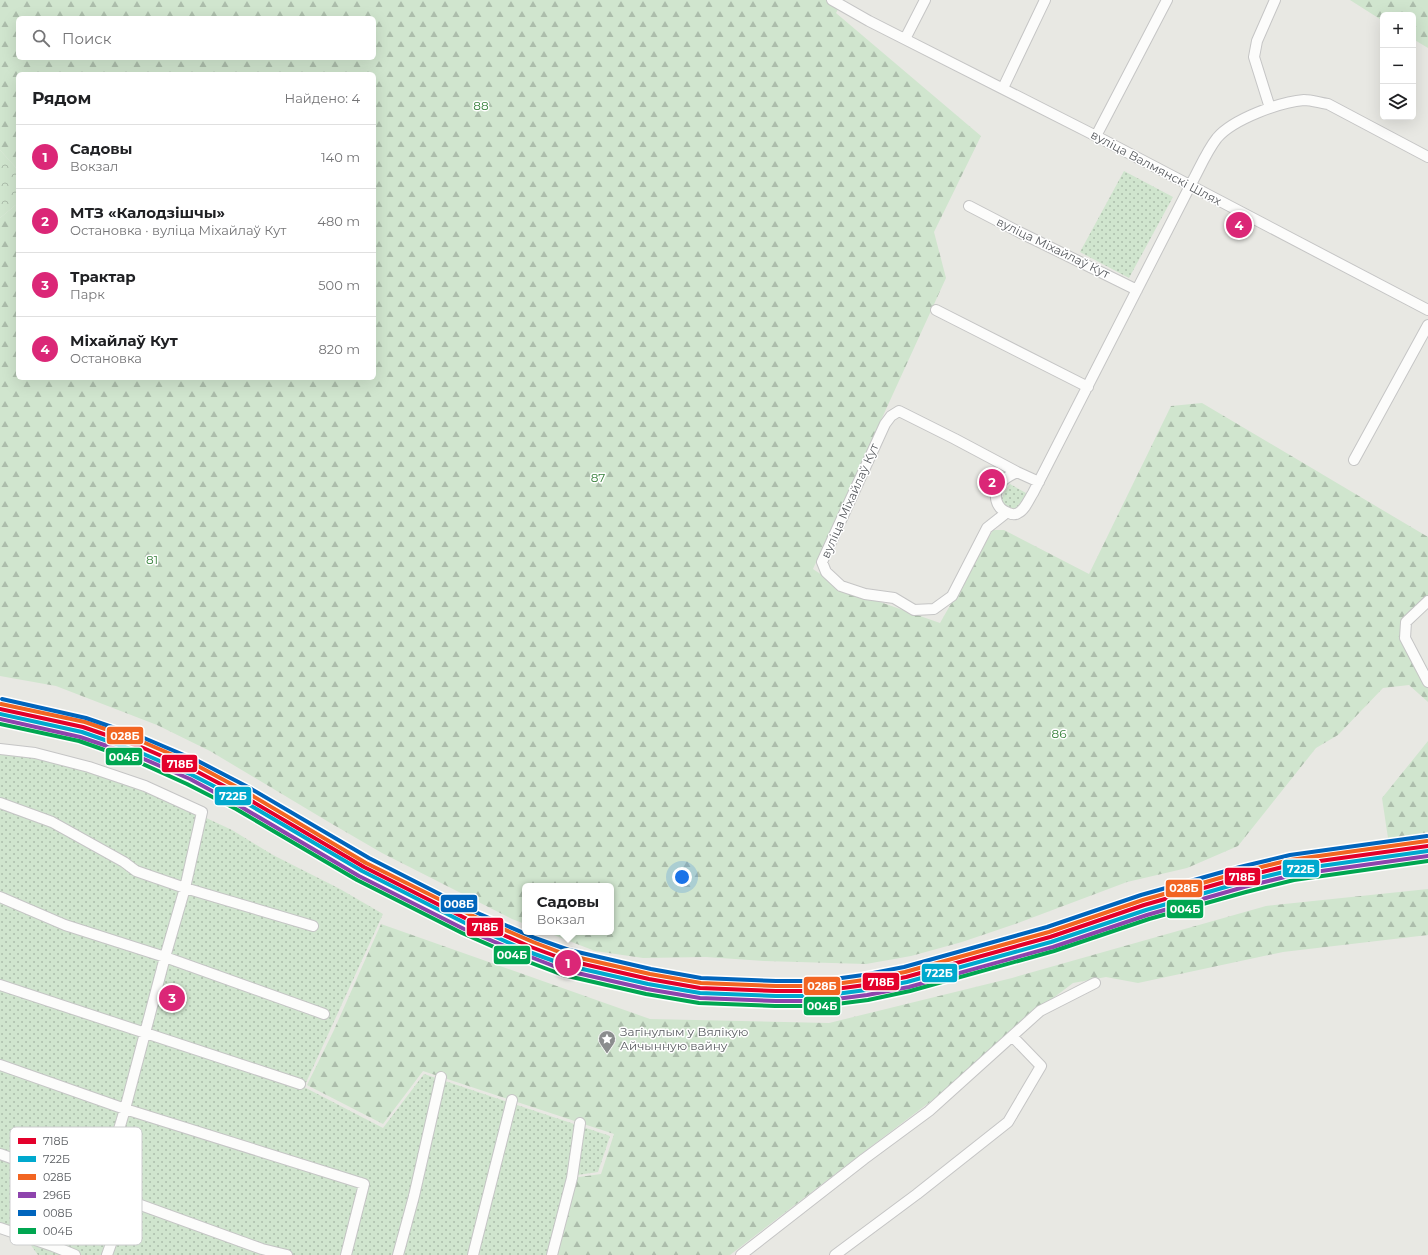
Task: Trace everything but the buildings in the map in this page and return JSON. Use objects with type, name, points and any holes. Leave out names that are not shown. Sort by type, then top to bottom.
[{"type":"street","name":"вуліца Валмянскі Шлях","points":[[832,0],[869,21],[1096,136],[1428,310]]},
{"type":"street","points":[[905,39],[925,0]]},
{"type":"street","points":[[1003,88],[1045,0]]},
{"type":"street","points":[[1096,136],[1167,0]]},
{"type":"street","points":[[1270,108],[1254,57],[1257,41],[1276,0]]},
{"type":"street","name":"вуліца Міхайлаў Кут","points":[[1017,472],[955,438],[899,411],[891,416],[885,424],[822,562],[826,572],[841,586],[865,594],[894,598],[914,610],[934,610],[952,596],[987,528],[1006,513],[1018,513],[1039,482],[1190,186],[1217,138],[1227,128],[1244,118],[1270,108],[1304,100],[1328,104],[1428,157]]},
{"type":"street","name":"вуліца Міхайлаў Кут","points":[[969,206],[1137,290]]},
{"type":"street","points":[[936,310],[1088,386]]},
{"type":"street","points":[[1354,460],[1428,325]]},
{"type":"street","points":[[1006,513],[996,503],[997,489],[1005,478],[1017,472],[1039,482]]},
{"type":"street","points":[[1428,601],[1406,622],[1405,638],[1428,682]]},
{"type":"street","points":[[0,749],[35,753],[89,767],[144,786],[202,812],[185,888],[144,1033],[120,1127]]},
{"type":"street","points":[[0,803],[52,822],[124,862],[136,871],[185,888],[313,926]]},
{"type":"street","points":[[0,897],[65,925],[165,957],[324,1014]]},
{"type":"street","points":[[741,1255],[864,1159],[929,1111],[1040,1011],[1095,983]]},
{"type":"street","points":[[0,985],[300,1084]]},
{"type":"street","points":[[834,1255],[917,1194],[1008,1122],[1041,1066],[1012,1036]]},
{"type":"street","points":[[0,1065],[125,1109],[364,1184],[346,1255]]},
{"type":"street","points":[[398,1255],[414,1196],[441,1077]]},
{"type":"street","points":[[473,1255],[512,1100]]},
{"type":"street","points":[[552,1255],[572,1178],[580,1123]]},
{"type":"street","points":[[0,1154],[10,1158]]},
{"type":"street","points":[[142,1206],[261,1252],[286,1255]]},
{"type":"street","points":[[0,1228],[10,1231]]},
{"type":"street","points":[[50,1245],[75,1255]]},
{"type":"street","points":[[108,1255],[111,1245]]},
{"type":"green space","points":[[0,0],[843,0],[836,13],[981,136],[934,232],[946,278],[813,569],[843,589],[940,623],[993,530],[1004,530],[1089,574],[1171,406],[1202,403],[1428,537],[1428,596],[1403,619],[1428,686],[1428,702],[1409,685],[1383,688],[1338,735],[1316,748],[1238,846],[1187,868],[1127,882],[1018,923],[962,942],[911,956],[866,964],[764,961],[706,957],[643,958],[595,951],[554,935],[614,935],[614,883],[522,883],[522,923],[382,853],[210,751],[157,725],[56,686],[0,676],[0,218],[16,205],[16,380],[376,380],[376,72],[16,72],[16,168],[0,150]]},
{"type":"green space","points":[[1350,0],[1428,0],[1428,48],[1416,41],[1416,12],[1380,12],[1380,19]]},
{"type":"green space","points":[[0,150],[16,168],[16,205],[0,218]]},
{"type":"green space","points":[[1124,171],[1173,197],[1129,278],[1080,252]]},
{"type":"green space","points":[[1010,484],[1026,493],[1016,509],[1005,507],[1002,504],[1002,497]]},
{"type":"green space","points":[[1428,741],[1428,836],[1388,838],[1382,798]]},
{"type":"green space","points":[[0,752],[35,756],[144,789],[232,830],[273,855],[340,889],[383,914],[304,1087],[383,1128],[424,1074],[610,1136],[598,1172],[570,1176],[549,1255],[38,1255],[31,1245],[142,1245],[142,1127],[10,1127],[10,1229],[0,1225]]},
{"type":"green space","points":[[1428,889],[1428,935],[1283,952],[1138,983],[1106,977],[1073,983],[1015,1027],[955,1083],[730,1255],[552,1255],[572,1178],[601,1174],[614,1134],[423,1071],[383,1124],[307,1085],[334,1030],[381,924],[650,1019],[829,1023],[1012,978],[1266,906]]},
{"type":"transit line","name":"008Б","points":[[2,699],[86,718],[144,738],[198,761],[248,787],[369,858],[473,911],[522,932]]},
{"type":"transit line","name":"028Б","points":[[1,704],[85,722],[143,742],[196,765],[246,792],[366,863],[471,915],[533,942],[567,955],[650,974],[701,983],[821,986],[905,972],[1049,932],[1143,900],[1241,872],[1290,860],[1427,841]]},
{"type":"transit line","name":"718Б","points":[[0,709],[83,727],[141,747],[194,770],[243,796],[364,867],[469,920],[531,947],[566,960],[649,979],[700,988],[821,991],[865,985],[906,977],[1050,937],[1144,905],[1242,877],[1291,865],[1428,846]]},
{"type":"transit line","name":"722Б","points":[[0,714],[82,732],[139,752],[192,775],[241,800],[362,871],[467,924],[529,952],[565,965],[648,984],[700,993],[821,996],[866,990],[907,982],[1051,942],[1146,910],[1243,882],[1292,870],[1428,851]]},
{"type":"transit line","name":"296Б","points":[[0,719],[80,737],[137,756],[190,779],[238,805],[359,876],[464,929],[528,956],[564,970],[647,989],[700,998],[821,1001],[867,995],[909,987],[1053,947],[1147,915],[1244,887],[1293,875],[1428,856]]},
{"type":"transit line","name":"004Б","points":[[0,724],[79,741],[136,761],[187,784],[236,809],[357,880],[462,933],[526,961],[563,975],[646,994],[699,1003],[821,1006],[868,1000],[910,991],[1054,951],[1149,919],[1294,880],[1428,861]]},
{"type":"transit line","name":"008Б","points":[[528,935],[569,950],[651,969],[701,978],[820,981],[904,967],[1047,927],[1141,895],[1240,867],[1290,855],[1427,836]]},
{"type":"place","name":"Міхайлаў Кут","points":[[1239,225]]},
{"type":"place","name":"МТЗ «Калодзішчы»","points":[[992,482]]},
{"type":"place","name":"Садовы","points":[[568,963]]},
{"type":"place","name":"Трактар","points":[[172,998]]},
{"type":"place","name":"Загінулым у Вялікую Айчынную вайну","points":[[607,1054]]},
{"type":"park label","name":"88","points":[[481,106]]},
{"type":"park label","name":"87","points":[[598,478]]},
{"type":"park label","name":"81","points":[[152,560]]},
{"type":"park label","name":"86","points":[[1059,734]]}]
